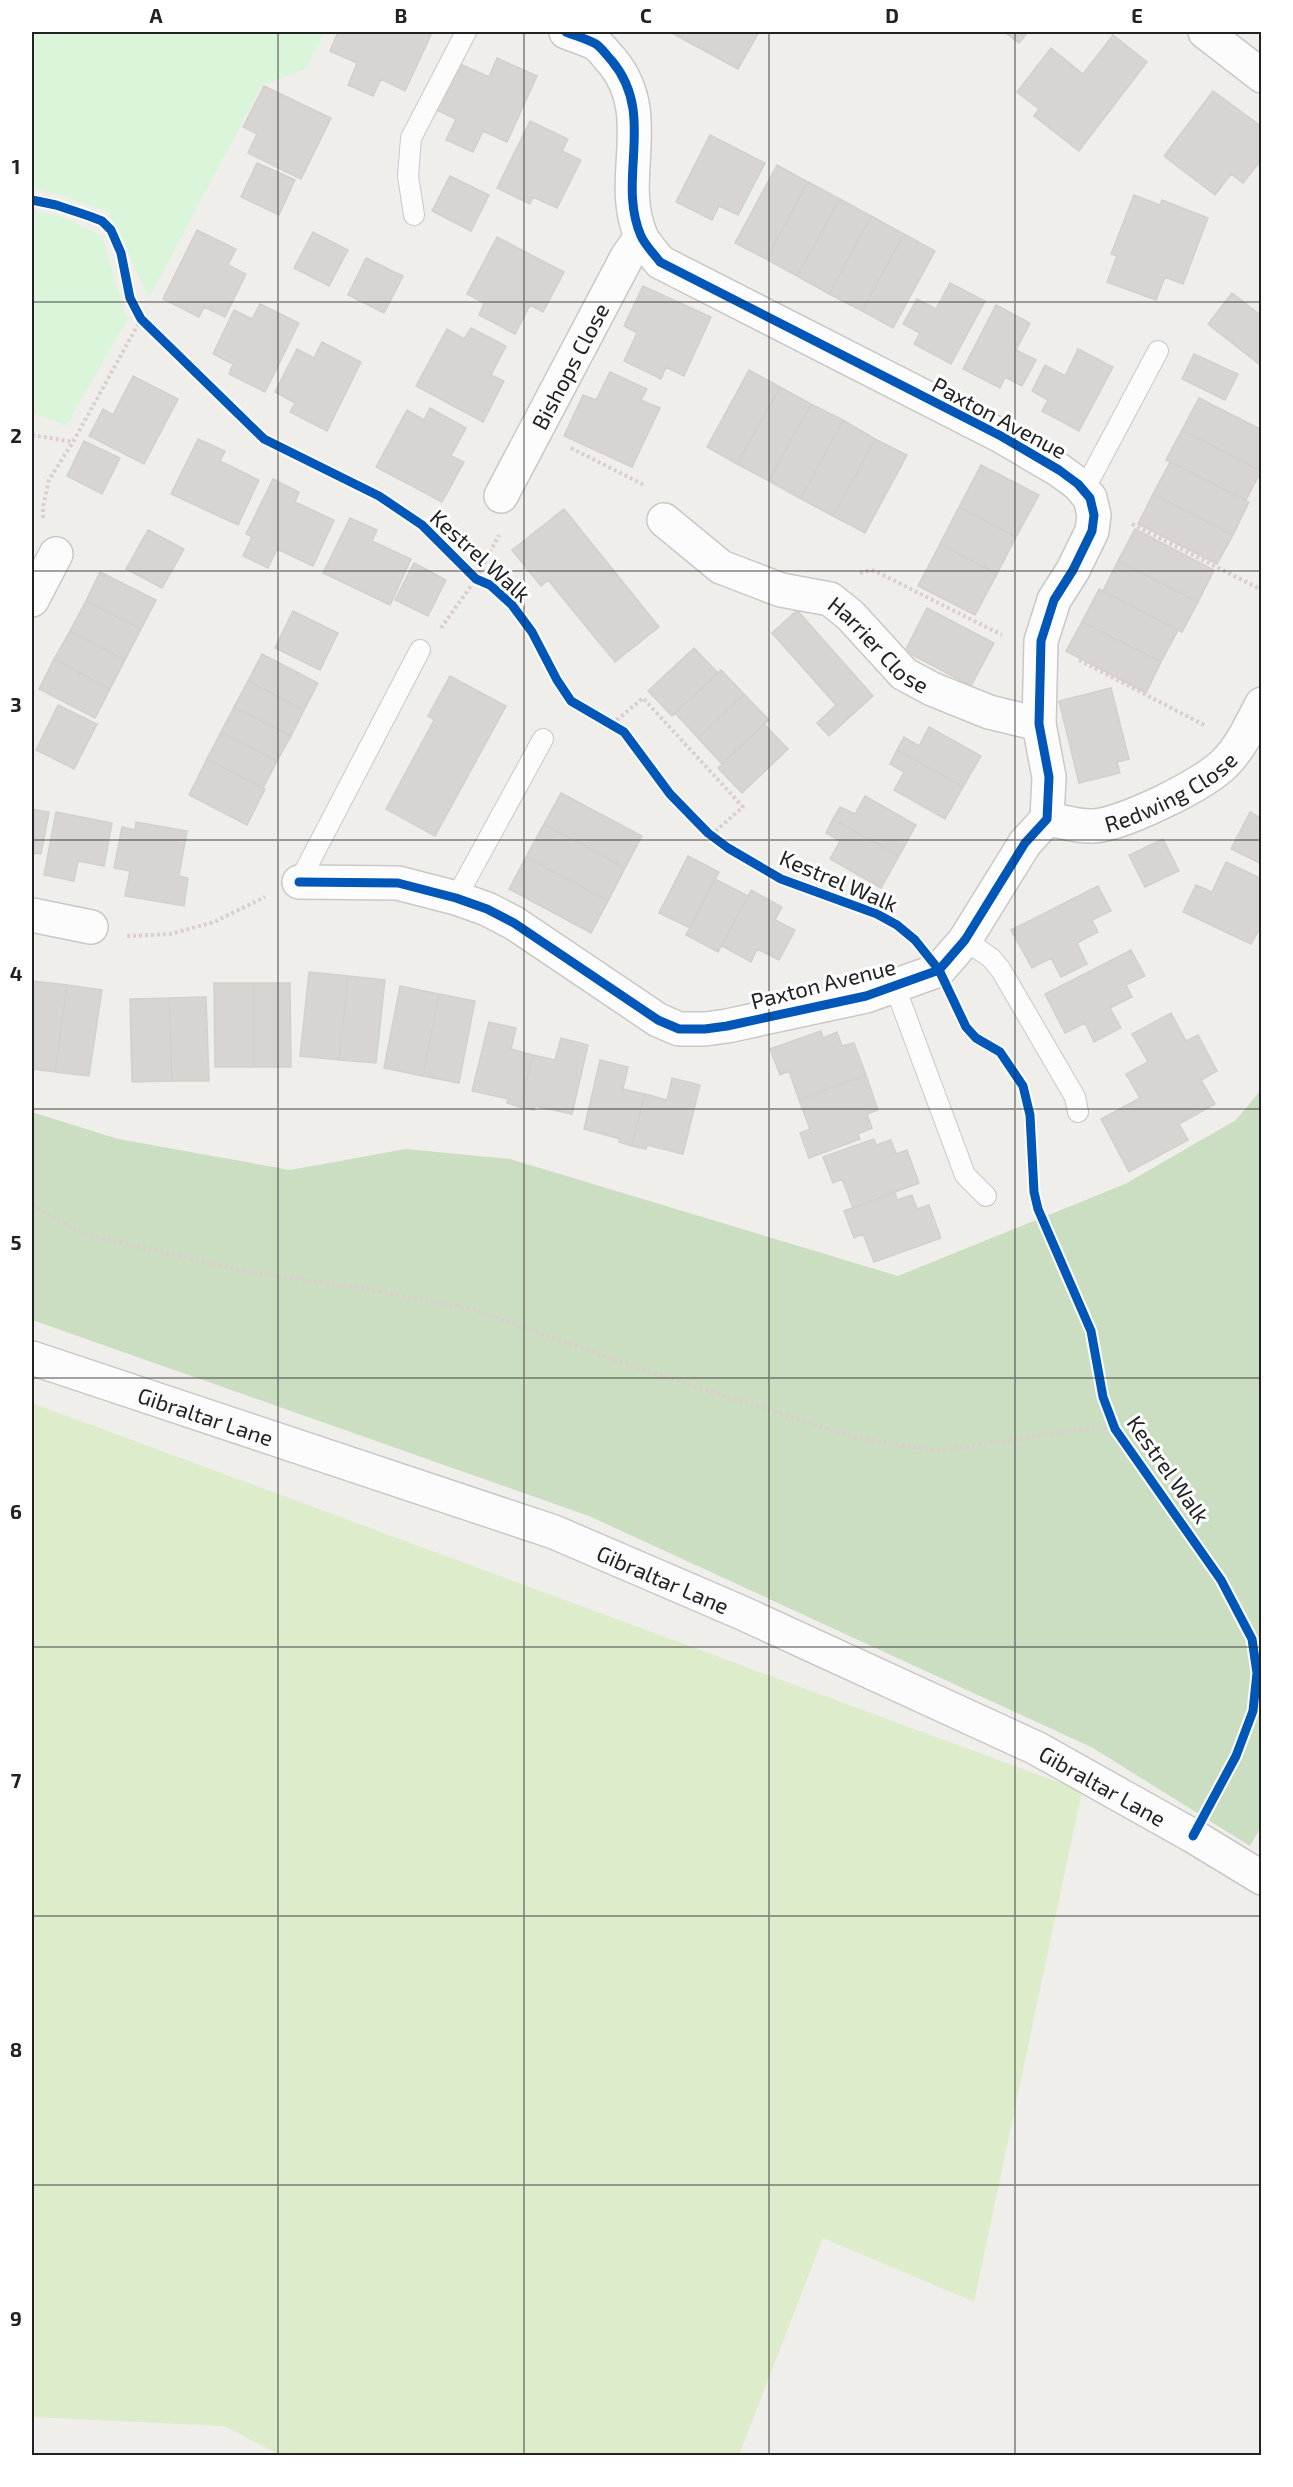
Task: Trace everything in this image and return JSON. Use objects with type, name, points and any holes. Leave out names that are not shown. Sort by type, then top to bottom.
[{"type":"street","name":"Paxton Avenue","points":[[566,32],[598,45],[617,68],[630,92],[636,138],[633,189],[635,214],[641,237],[660,262],[1001,436],[1059,470],[1089,502]]},
{"type":"street","points":[[1205,32],[1262,76]]},
{"type":"street","name":"Bishops Close","points":[[501,496],[627,257],[641,237]]},
{"type":"street","points":[[1047,819],[1049,777],[1039,724],[1041,641],[1054,600],[1090,537],[1089,502]]},
{"type":"street","name":"Harrier Close","points":[[664,520],[721,567],[781,590],[830,599],[850,615],[904,674],[932,689],[989,712],[1039,724]]},
{"type":"street","points":[[32,600],[56,554]]},
{"type":"street","name":"Redwing Close","points":[[1047,819],[1092,826],[1112,823],[1203,779],[1224,764],[1241,744],[1262,704]]},
{"type":"street","name":"Paxton Avenue","points":[[299,882],[398,884],[456,898],[514,923],[658,1020],[679,1029],[727,1026],[815,1008],[895,987],[939,970],[965,940],[1025,843],[1047,819]]},
{"type":"street","points":[[32,915],[91,927]]},
{"type":"street","name":"Gibraltar Lane","points":[[32,1358],[554,1532],[740,1612],[1036,1748],[1193,1836],[1262,1878]]},
{"type":"lane","points":[[414,215],[408,176],[411,138],[466,32]]},
{"type":"lane","points":[[1089,502],[1158,351]]},
{"type":"lane","points":[[299,882],[420,650]]},
{"type":"lane","points":[[456,898],[543,739]]},
{"type":"lane","points":[[965,940],[991,958],[1000,970],[1075,1097],[1078,1112]]},
{"type":"lane","name":"Paxton Avenue","points":[[895,987],[965,1175],[986,1196]]},
{"type":"path","points":[[136,309],[141,319],[149,327]]},
{"type":"path","points":[[56,554],[44,544],[43,507],[49,480],[73,442],[141,319]]},
{"type":"path","points":[[32,435],[73,442]]},
{"type":"path","points":[[1089,502],[1262,590]]},
{"type":"path","points":[[1041,641],[1241,744]]},
{"type":"path","points":[[612,724],[643,698],[743,807],[711,835]]},
{"type":"path","points":[[701,826],[720,842]]},
{"type":"path","points":[[91,927],[122,936],[170,934],[214,922],[299,882]]},
{"type":"path","points":[[32,1205],[83,1234],[249,1272],[363,1288],[474,1310],[683,1383],[855,1438],[939,1451],[1114,1425]]},
{"type":"green space","points":[[32,32],[325,32],[305,70],[262,85],[149,298],[109,212],[54,193],[32,189]]},
{"type":"green space","points":[[32,210],[63,217],[102,236],[127,320],[66,426],[32,413]]},
{"type":"green space","points":[[1261,1090],[1262,1825],[1250,1846],[1093,1748],[589,1516],[32,1320],[32,1112],[118,1139],[290,1170],[406,1149],[510,1159],[898,1276],[1125,1184],[1236,1120]]},
{"type":"green space","points":[[32,1403],[1082,1791],[974,2302],[823,2238],[739,2455],[280,2455],[224,2426],[32,2417]]},
{"type":"building","points":[[338,32],[424,32],[431,35],[405,91],[381,79],[373,96],[348,85],[357,63],[330,51]]},
{"type":"building","points":[[670,32],[759,32],[738,69]]},
{"type":"building","points":[[1004,32],[1028,32],[1019,43]]},
{"type":"building","points":[[1113,35],[1147,62],[1079,151],[1034,116],[1039,109],[1017,92],[1051,48],[1083,74]]},
{"type":"building","points":[[497,58],[537,76],[507,142],[483,131],[473,152],[446,140],[456,119],[434,109],[456,62],[489,77]]},
{"type":"building","points":[[264,86],[331,118],[301,179],[248,153],[257,134],[243,127]]},
{"type":"building","points":[[1213,91],[1262,127],[1262,159],[1243,183],[1231,174],[1215,195],[1164,156]]},
{"type":"building","points":[[530,121],[568,139],[562,151],[581,160],[557,208],[533,197],[530,204],[497,188]]},
{"type":"building","points":[[710,135],[765,163],[738,215],[719,206],[712,220],[676,202]]},
{"type":"building","points":[[257,163],[295,180],[279,215],[241,197]]},
{"type":"building","points":[[777,165],[808,182],[766,259],[735,243]]},
{"type":"building","points":[[450,176],[489,195],[471,231],[432,211]]},
{"type":"building","points":[[808,182],[840,199],[797,276],[766,259]]},
{"type":"building","points":[[1134,195],[1160,205],[1162,200],[1208,218],[1183,284],[1165,277],[1156,300],[1107,282],[1117,256],[1111,254]]},
{"type":"building","points":[[840,199],[871,216],[829,294],[797,276]]},
{"type":"building","points":[[871,216],[904,234],[862,311],[829,294]]},
{"type":"building","points":[[197,230],[236,249],[228,265],[246,274],[225,317],[204,307],[199,317],[163,299]]},
{"type":"building","points":[[313,232],[348,250],[329,286],[294,268]]},
{"type":"building","points":[[904,234],[935,251],[893,328],[862,311]]},
{"type":"building","points":[[497,237],[564,272],[543,312],[530,305],[515,334],[479,315],[484,303],[467,294]]},
{"type":"building","points":[[366,258],[403,276],[384,313],[348,295]]},
{"type":"building","points":[[950,283],[985,301],[951,364],[914,344],[920,333],[903,324],[917,299],[936,309]]},
{"type":"building","points":[[643,286],[711,317],[684,376],[666,367],[661,379],[624,361],[637,333],[624,326]]},
{"type":"building","points":[[1232,293],[1262,316],[1262,362],[1259,364],[1208,324]]},
{"type":"building","points":[[260,304],[299,323],[265,392],[229,374],[233,364],[213,354],[234,310],[252,319]]},
{"type":"building","points":[[996,305],[1030,323],[1016,350],[1036,360],[1022,386],[1005,377],[1000,388],[963,369]]},
{"type":"building","points":[[471,328],[506,346],[491,375],[504,381],[483,422],[416,386],[447,329],[464,339]]},
{"type":"building","points":[[322,342],[361,362],[327,431],[290,412],[295,403],[275,392],[297,349],[314,358]]},
{"type":"building","points":[[1078,349],[1113,367],[1079,431],[1042,411],[1048,400],[1032,391],[1045,365],[1065,376]]},
{"type":"building","points":[[1194,354],[1238,374],[1225,400],[1182,379]]},
{"type":"building","points":[[749,370],[780,387],[737,464],[707,447]]},
{"type":"building","points":[[610,372],[647,389],[641,400],[660,408],[632,467],[564,436],[583,395],[596,400]]},
{"type":"building","points":[[133,376],[178,399],[144,464],[89,436],[103,409],[113,415]]},
{"type":"building","points":[[780,387],[811,404],[769,481],[737,464]]},
{"type":"building","points":[[1199,398],[1262,430],[1261,471],[1182,430]]},
{"type":"building","points":[[811,404],[843,420],[801,499],[769,481]]},
{"type":"building","points":[[430,408],[466,428],[451,456],[464,462],[442,502],[376,467],[407,410],[424,420]]},
{"type":"building","points":[[843,420],[875,439],[833,516],[801,499]]},
{"type":"building","points":[[1182,430],[1261,471],[1246,500],[1166,460]]},
{"type":"building","points":[[198,439],[225,451],[220,461],[259,480],[238,525],[171,494]]},
{"type":"building","points":[[875,439],[907,455],[865,533],[833,516]]},
{"type":"building","points":[[84,441],[120,458],[102,494],[67,476]]},
{"type":"building","points":[[1170,462],[1249,502],[1233,535],[1153,494]]},
{"type":"building","points":[[981,465],[1039,495],[1016,537],[959,507]]},
{"type":"building","points":[[273,479],[299,492],[295,502],[334,520],[313,566],[277,549],[268,568],[243,556],[252,537],[246,534]]},
{"type":"building","points":[[1153,494],[1233,535],[1217,564],[1138,524]]},
{"type":"building","points":[[959,507],[1016,537],[997,574],[940,544]]},
{"type":"building","points":[[564,509],[659,627],[615,662],[548,580],[541,586],[512,550]]},
{"type":"building","points":[[350,518],[377,530],[372,541],[411,559],[390,605],[323,573]]},
{"type":"building","points":[[1135,529],[1214,570],[1198,602],[1118,561]]},
{"type":"building","points":[[148,530],[184,549],[162,588],[126,569]]},
{"type":"building","points":[[940,544],[997,574],[975,615],[918,586]]},
{"type":"building","points":[[1118,561],[1198,602],[1182,632],[1103,591]]},
{"type":"building","points":[[414,563],[446,580],[428,616],[395,600]]},
{"type":"building","points":[[100,572],[156,600],[141,629],[86,601]]},
{"type":"building","points":[[1099,589],[1178,630],[1161,662],[1082,622]]},
{"type":"building","points":[[86,601],[141,629],[125,660],[70,631]]},
{"type":"building","points":[[927,608],[994,643],[971,686],[905,651]]},
{"type":"building","points":[[797,610],[873,696],[829,736],[817,723],[836,705],[772,633]]},
{"type":"building","points":[[293,611],[338,633],[320,670],[275,648]]},
{"type":"building","points":[[1082,622],[1161,662],[1146,693],[1066,651]]},
{"type":"building","points":[[70,631],[125,660],[110,689],[54,659]]},
{"type":"building","points":[[694,648],[718,673],[672,716],[648,691]]},
{"type":"building","points":[[262,654],[318,683],[304,710],[248,681]]},
{"type":"building","points":[[54,659],[110,689],[95,718],[39,689]]},
{"type":"building","points":[[721,670],[744,694],[698,738],[675,713]]},
{"type":"building","points":[[450,676],[506,706],[435,836],[386,809],[434,720],[428,716]]},
{"type":"building","points":[[248,681],[304,710],[291,736],[234,707]]},
{"type":"building","points":[[1111,688],[1129,759],[1117,762],[1120,773],[1079,783],[1059,701]]},
{"type":"building","points":[[744,694],[769,720],[722,764],[698,738]]},
{"type":"building","points":[[58,705],[97,724],[74,769],[36,750]]},
{"type":"building","points":[[234,707],[291,736],[277,761],[221,732]]},
{"type":"building","points":[[764,724],[788,749],[742,793],[718,768]]},
{"type":"building","points":[[929,727],[981,756],[963,787],[897,750],[904,737],[919,746]]},
{"type":"building","points":[[221,732],[277,761],[263,788],[207,759]]},
{"type":"building","points":[[897,750],[963,787],[945,819],[894,790],[904,772],[890,764]]},
{"type":"building","points":[[207,759],[265,789],[247,825],[189,795]]},
{"type":"building","points":[[561,793],[642,836],[625,868],[544,824]]},
{"type":"building","points":[[865,796],[916,825],[899,856],[833,819],[840,807],[855,814]]},
{"type":"building","points":[[32,809],[49,812],[41,854],[32,853]]},
{"type":"building","points":[[56,812],[112,823],[104,866],[78,861],[74,881],[44,875]]},
{"type":"building","points":[[1250,812],[1262,819],[1262,864],[1231,849]]},
{"type":"building","points":[[833,819],[899,856],[881,888],[830,859],[840,841],[826,833]]},
{"type":"building","points":[[136,822],[187,831],[179,876],[188,878],[184,906],[125,896],[130,871],[114,868],[122,827],[135,830]]},
{"type":"building","points":[[544,824],[625,868],[608,901],[526,857]]},
{"type":"building","points":[[1163,839],[1179,871],[1145,887],[1129,855]]},
{"type":"building","points":[[688,856],[719,872],[690,928],[659,913]]},
{"type":"building","points":[[526,857],[608,901],[591,933],[509,889]]},
{"type":"building","points":[[1226,862],[1262,879],[1262,925],[1251,944],[1183,912],[1196,885],[1212,892]]},
{"type":"building","points":[[715,879],[748,896],[718,952],[686,935]]},
{"type":"building","points":[[1098,886],[1111,911],[1092,920],[1098,932],[1077,943],[1087,964],[1061,977],[1051,958],[1032,968],[1011,930]]},
{"type":"building","points":[[751,890],[782,907],[775,920],[795,930],[779,960],[757,949],[751,962],[722,946]]},
{"type":"building","points":[[1131,950],[1145,976],[1126,985],[1132,997],[1110,1008],[1121,1028],[1094,1042],[1085,1023],[1065,1033],[1045,994]]},
{"type":"building","points":[[309,972],[348,976],[339,1060],[300,1056]]},
{"type":"building","points":[[348,976],[385,980],[376,1063],[339,1060]]},
{"type":"building","points":[[32,981],[67,985],[55,1072],[32,1069]]},
{"type":"building","points":[[214,983],[254,983],[254,1067],[215,1067]]},
{"type":"building","points":[[254,983],[290,983],[291,1067],[254,1067]]},
{"type":"building","points":[[67,985],[102,990],[89,1076],[55,1072]]},
{"type":"building","points":[[400,986],[439,994],[423,1076],[384,1068]]},
{"type":"building","points":[[439,994],[475,1001],[459,1083],[423,1076]]},
{"type":"building","points":[[206,997],[209,1081],[172,1081],[169,998]]},
{"type":"building","points":[[169,998],[172,1081],[132,1082],[130,999]]},
{"type":"building","points":[[1171,1013],[1186,1041],[1198,1035],[1217,1071],[1201,1080],[1215,1104],[1179,1124],[1188,1140],[1129,1172],[1101,1119],[1140,1098],[1126,1074],[1148,1062],[1132,1034]]},
{"type":"building","points":[[489,1022],[516,1028],[511,1049],[533,1055],[520,1107],[507,1103],[508,1099],[472,1091]]},
{"type":"building","points":[[821,1031],[823,1038],[837,1032],[842,1046],[854,1043],[866,1075],[799,1100],[789,1071],[780,1075],[770,1049]]},
{"type":"building","points":[[561,1038],[588,1045],[572,1114],[535,1106],[534,1110],[520,1107],[533,1055],[555,1060]]},
{"type":"building","points":[[600,1060],[628,1067],[623,1089],[645,1094],[632,1146],[619,1142],[620,1139],[584,1129]]},
{"type":"building","points":[[866,1075],[878,1110],[867,1114],[872,1128],[858,1134],[860,1139],[809,1158],[800,1133],[810,1129],[799,1100]]},
{"type":"building","points":[[672,1078],[700,1085],[683,1154],[647,1145],[646,1149],[632,1146],[645,1094],[667,1100]]},
{"type":"building","points":[[874,1139],[876,1145],[891,1140],[896,1154],[907,1150],[919,1183],[853,1208],[842,1179],[833,1183],[823,1157]]},
{"type":"building","points":[[895,1192],[897,1200],[912,1195],[917,1209],[929,1205],[941,1238],[874,1262],[863,1234],[854,1238],[844,1211]]},
{"type":"cycle path","points":[[299,882],[398,883],[456,898],[487,909],[514,923],[658,1020],[679,1029],[705,1029],[866,996],[939,970],[965,940],[1025,843],[1047,819],[1049,777],[1039,724],[1041,641],[1054,600],[1073,570],[1092,531],[1094,515],[1090,498],[1078,484],[1059,470],[1001,436],[660,262],[641,236],[634,214],[632,192],[634,125],[632,103],[625,82],[612,61],[598,46],[566,32]]},
{"type":"cycle path","name":"Kestrel Walk","points":[[32,200],[56,205],[102,221],[111,230],[121,253],[130,298],[141,319],[264,439],[379,496],[422,525],[476,579],[490,585],[512,605],[532,632],[557,680],[571,701],[624,732],[670,794],[708,833],[728,848],[781,879],[877,914],[897,925],[915,940],[939,970],[966,1027],[976,1038],[1000,1052],[1023,1086],[1030,1115],[1034,1192],[1038,1209],[1091,1331],[1103,1397],[1115,1429],[1221,1580],[1252,1639],[1257,1673],[1253,1711],[1236,1756],[1193,1836]]}]
